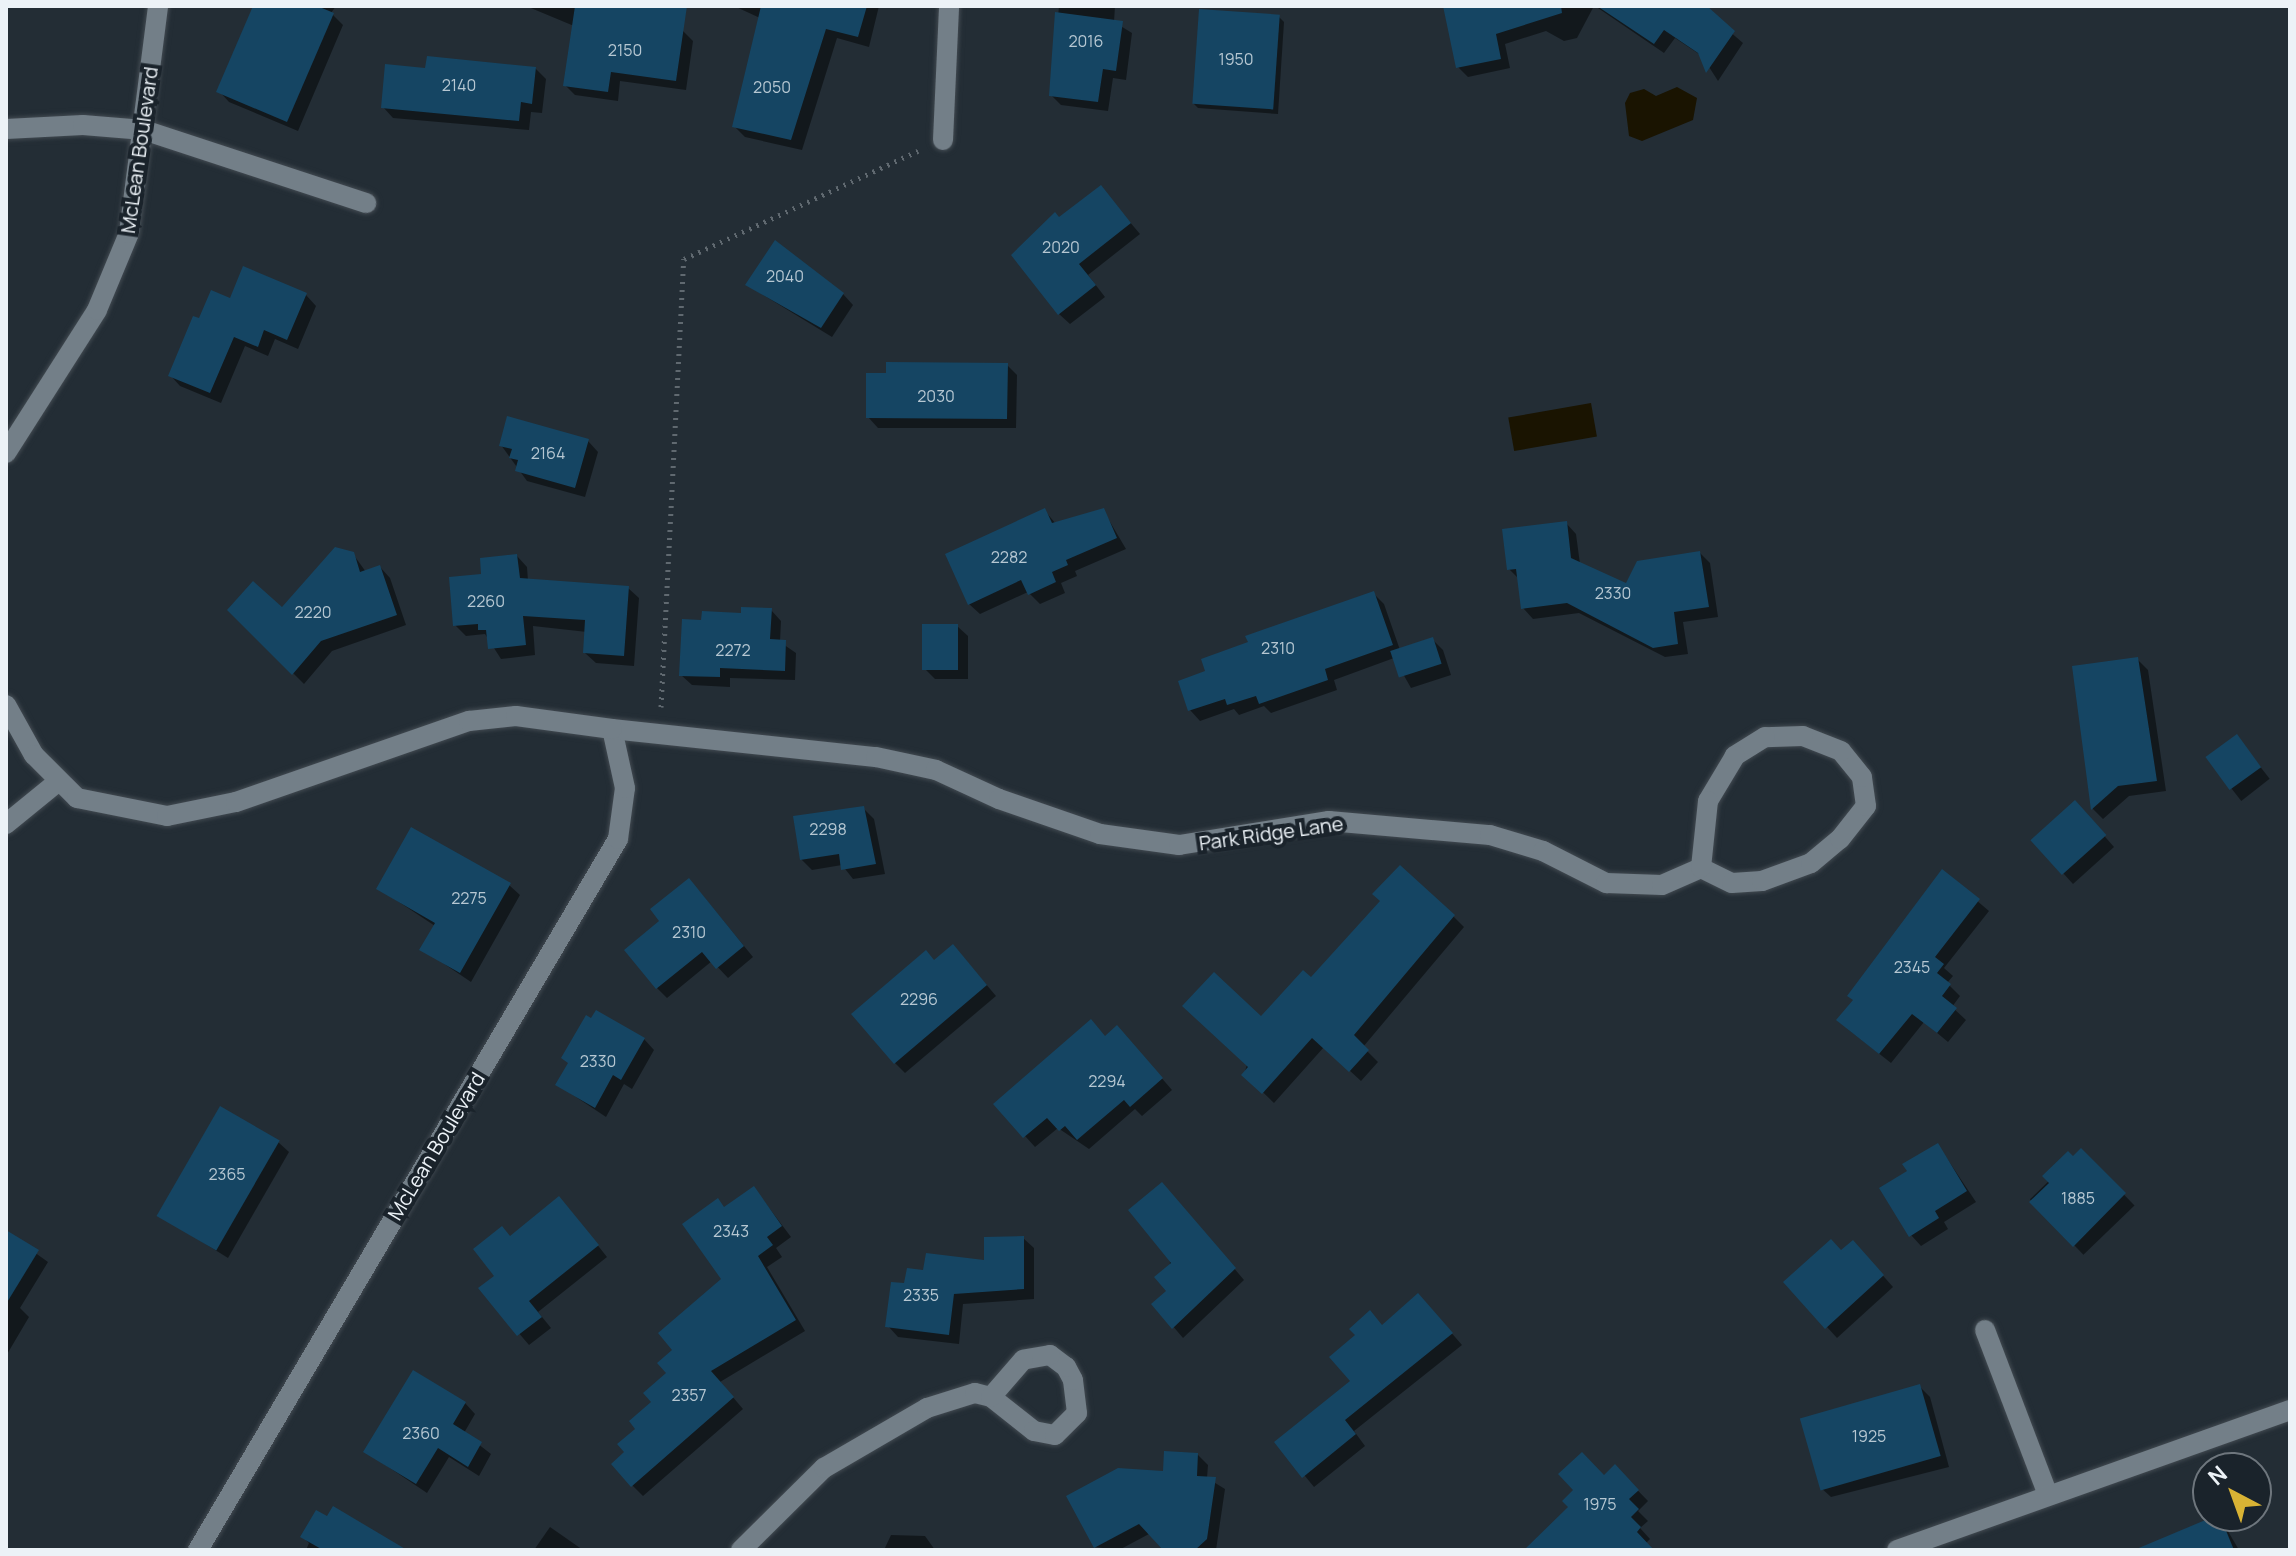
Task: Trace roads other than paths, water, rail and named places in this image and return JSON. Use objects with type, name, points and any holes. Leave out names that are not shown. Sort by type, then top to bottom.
[{"type":"street","name":"McLean Boulevard","points":[[6,453],[113,276],[136,205],[158,6]]},
{"type":"street","points":[[943,140],[949,6]]},
{"type":"street","points":[[6,129],[83,125],[144,130],[366,203]]},
{"type":"street","points":[[6,705],[34,755],[59,781],[93,804],[167,816],[236,802],[469,721],[516,716],[612,729]]},
{"type":"street","name":"McLean Boulevard","points":[[198,1550],[618,839],[625,788],[612,729]]},
{"type":"street","name":"Park Ridge Lane","points":[[612,729],[876,757],[936,770],[999,799],[1100,834],[1179,845],[1329,821],[1402,824],[1505,839],[1606,883],[1662,885],[1701,868]]},
{"type":"street","points":[[1803,736],[1841,751],[1862,777],[1866,806],[1840,839],[1811,863],[1762,881],[1732,883],[1701,868],[1708,801],[1735,756],[1765,737],[1803,736]]},
{"type":"street","points":[[6,824],[59,781]]},
{"type":"street","points":[[1985,1330],[2048,1495]]},
{"type":"street","points":[[741,1550],[824,1468],[876,1433],[958,1396],[991,1397],[1047,1434],[1064,1431],[1077,1413],[1073,1380],[1066,1367],[1050,1355],[1023,1360],[991,1397]]},
{"type":"street","points":[[1897,1550],[2290,1410]]}]
